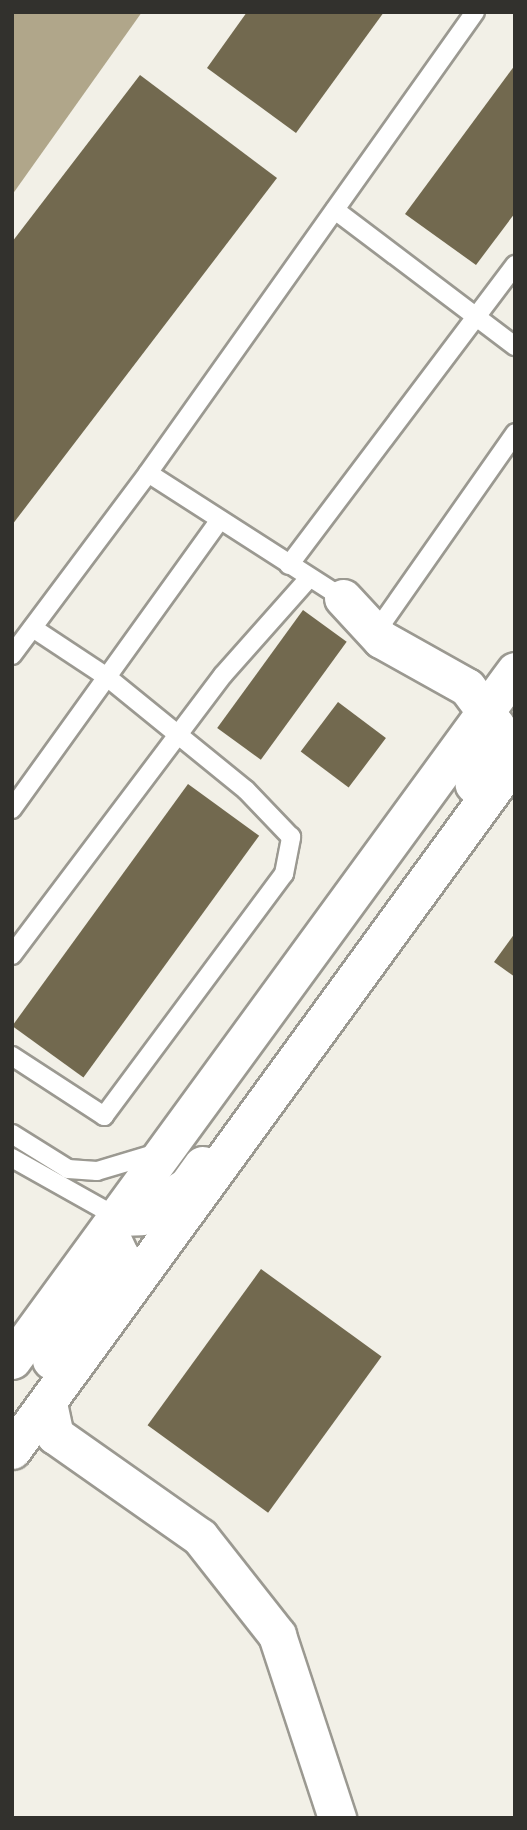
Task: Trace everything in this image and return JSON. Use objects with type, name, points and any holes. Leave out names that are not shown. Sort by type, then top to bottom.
[{"type":"street","points":[[343,598],[385,619],[503,693]]},
{"type":"street","points":[[343,598],[381,639],[467,687],[503,693]]},
{"type":"street","points":[[12,1360],[163,1150],[503,693]]},
{"type":"street","points":[[112,1223],[141,1216],[187,1186],[496,751],[496,726],[503,693]]},
{"type":"street","points":[[12,1450],[515,759]]},
{"type":"street","points":[[12,1415],[110,1275],[120,1256],[112,1223]]},
{"type":"street","points":[[48,1403],[55,1435],[200,1538],[277,1635],[337,1818]]},
{"type":"lane","points":[[12,656],[148,473],[475,12]]},
{"type":"lane","points":[[334,210],[515,346]]},
{"type":"lane","points":[[289,565],[515,265]]},
{"type":"lane","points":[[385,619],[515,433]]},
{"type":"lane","points":[[148,473],[343,598]]},
{"type":"lane","points":[[12,809],[220,520]]},
{"type":"lane","points":[[12,955],[176,736],[309,578]]},
{"type":"lane","points":[[12,1056],[104,1116],[284,874],[291,837],[246,790],[176,736],[107,677],[33,628]]},
{"type":"lane","points":[[12,1134],[68,1169],[125,1166],[163,1150]]},
{"type":"lane","points":[[12,1158],[112,1223]]},
{"type":"shaded area","points":[[12,12],[142,12],[12,195]]},
{"type":"building","points":[[247,12],[384,12],[296,133],[207,68]]},
{"type":"building","points":[[515,65],[515,213],[476,265],[405,214]]},
{"type":"building","points":[[140,75],[277,178],[12,525],[12,242]]},
{"type":"building","points":[[303,610],[347,642],[261,760],[217,728]]},
{"type":"building","points":[[338,702],[386,738],[349,788],[301,752]]},
{"type":"building","points":[[188,784],[259,836],[83,1078],[12,1026]]},
{"type":"building","points":[[515,933],[515,977],[494,962]]},
{"type":"building","points":[[261,1269],[382,1357],[268,1513],[148,1425]]}]
